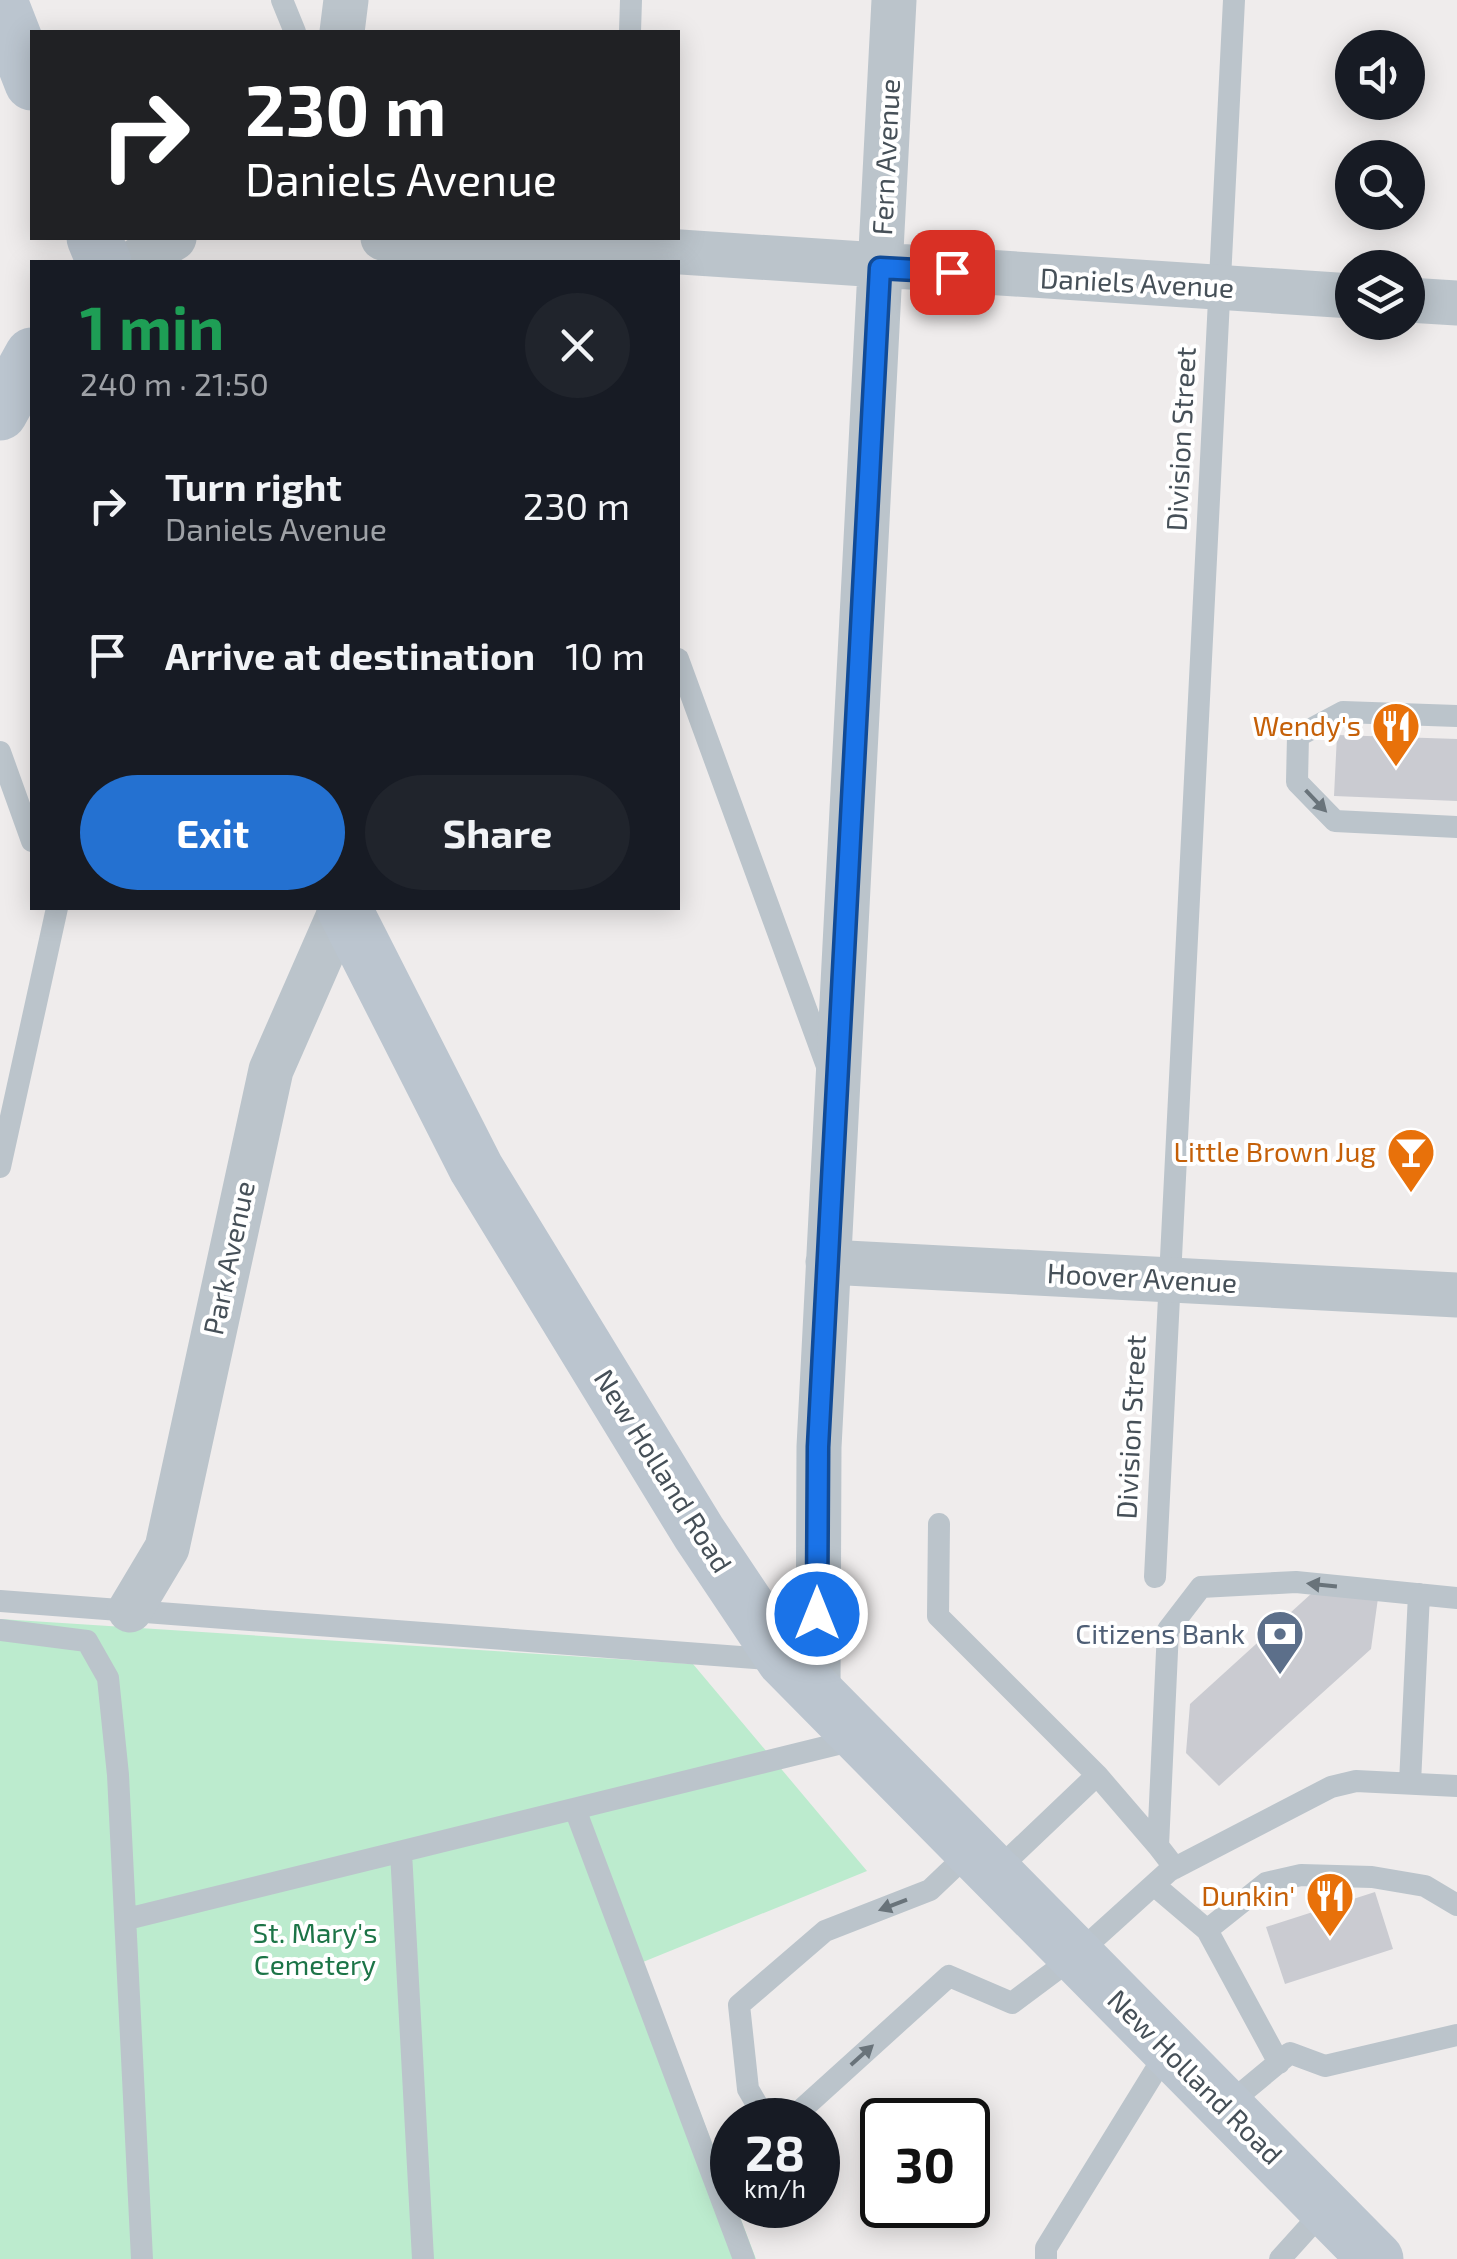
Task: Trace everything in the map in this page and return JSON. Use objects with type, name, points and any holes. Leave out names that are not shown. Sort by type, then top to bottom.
[{"type":"main road","points":[[0,1],[30,78]]},
{"type":"main road","points":[[0,413],[30,359]]},
{"type":"main road","name":"New Holland Road","points":[[344,910],[476,1168],[699,1533],[801,1677],[1376,2259]]},
{"type":"street","points":[[342,30],[346,0]]},
{"type":"street","name":"Fern Avenue","points":[[801,1677],[816,1494],[894,0]]},
{"type":"street","points":[[138,260],[171,240]]},
{"type":"street","name":"Daniels Avenue","points":[[402,240],[539,254],[620,243],[880,268],[1335,295]]},
{"type":"street","points":[[1425,301],[1457,303]]},
{"type":"street","name":"Park Avenue","points":[[130,1610],[167,1548],[270,1070],[342,910]]},
{"type":"street","name":"Hoover Avenue","points":[[828,1262],[1457,1295]]},
{"type":"lane","points":[[282,0],[294,30]]},
{"type":"lane","points":[[630,30],[631,0]]},
{"type":"lane","name":"Division Street","points":[[1154,1577],[1234,0]]},
{"type":"lane","points":[[680,664],[836,1091]]},
{"type":"lane","points":[[1457,716],[1344,712],[1298,736],[1298,782],[1335,821],[1457,827]]},
{"type":"lane","points":[[0,752],[30,835]]},
{"type":"lane","points":[[0,1167],[57,910]]},
{"type":"lane","points":[[939,1524],[938,1616],[1097,1775],[1175,1868]]},
{"type":"lane","points":[[1158,1846],[1168,1630],[1201,1587],[1296,1582],[1457,1598]]},
{"type":"lane","points":[[1410,1783],[1420,1594]]},
{"type":"lane","points":[[0,1601],[130,1610],[801,1677]]},
{"type":"lane","points":[[0,1630],[87,1642],[108,1678],[127,1919],[142,2259]]},
{"type":"lane","points":[[127,1919],[862,1738]]},
{"type":"lane","points":[[753,2098],[748,2090],[739,2005],[825,1930],[930,1890],[983,1862],[1097,1775]]},
{"type":"lane","points":[[814,2098],[949,1976],[1012,2003],[1075,1956],[1175,1868],[1331,1787],[1356,1781],[1457,1786]]},
{"type":"lane","points":[[575,1809],[744,2259]]},
{"type":"lane","points":[[401,1852],[423,2259]]},
{"type":"lane","points":[[1207,1930],[1266,1883],[1301,1875],[1372,1877],[1426,1886],[1457,1905]]},
{"type":"lane","points":[[1154,1885],[1207,1930],[1279,2063]]},
{"type":"lane","points":[[1225,2107],[1290,2053],[1325,2066],[1457,2035]]},
{"type":"lane","points":[[1046,2259],[1046,2248],[1168,2050]]},
{"type":"lane","points":[[1280,2259],[1326,2208]]},
{"type":"green space","name":"St. Mary's Cemetery","points":[[0,1619],[693,1664],[867,1871],[643,1962],[710,2138],[710,2228],[744,2228],[756,2259],[0,2259]]},
{"type":"building","name":"Wendy's","points":[[1337,735],[1457,739],[1457,801],[1334,796]]},
{"type":"building","name":"Citizens Bank","points":[[1312,1593],[1378,1598],[1371,1649],[1219,1786],[1186,1753],[1190,1704]]},
{"type":"building","name":"Dunkin'","points":[[1375,1892],[1393,1949],[1285,1984],[1266,1927]]},
{"type":"place","name":"Wendy's","points":[[1396,768]]},
{"type":"place","name":"Little Brown Jug","points":[[1411,1194]]},
{"type":"place","name":"Citizens Bank","points":[[1280,1676]]},
{"type":"place","name":"Dunkin'","points":[[1330,1938]]},
{"type":"route","points":[[817,1614],[818,1447],[880,268],[952,272]]}]
